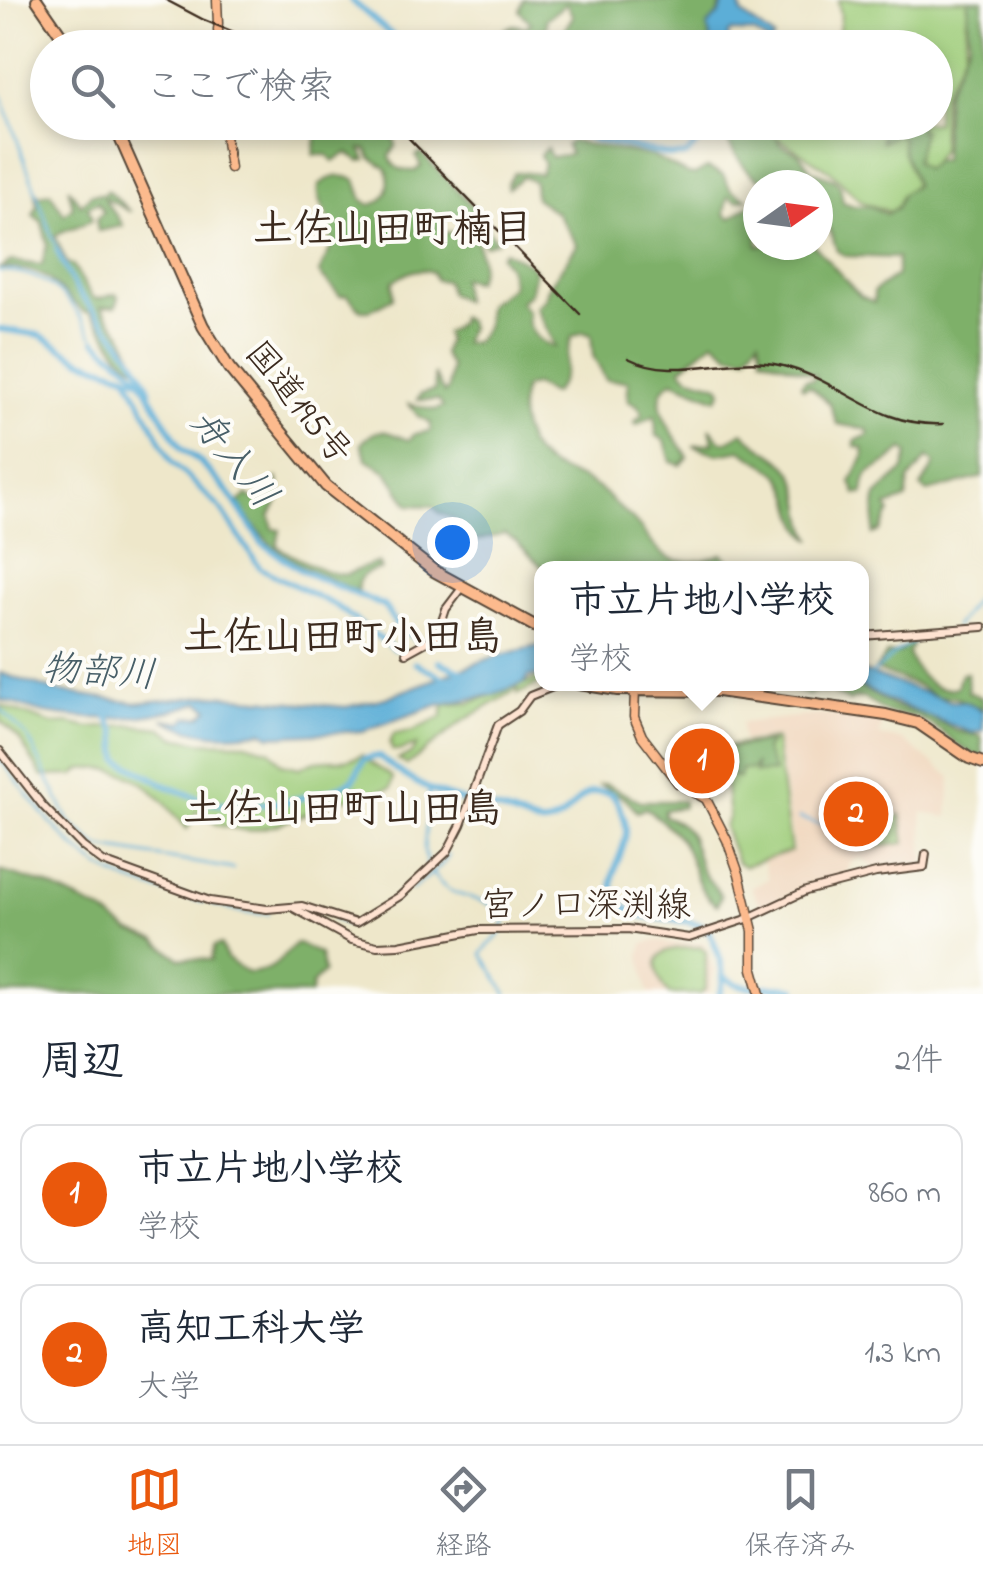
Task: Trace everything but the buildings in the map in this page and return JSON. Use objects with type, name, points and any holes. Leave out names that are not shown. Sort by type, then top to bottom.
[{"type":"highway","points":[[38,0],[58,30]]},
{"type":"highway","name":"国道195号","points":[[120,140],[194,306],[229,368],[326,486],[407,552],[534,626]]},
{"type":"highway","points":[[718,691],[886,714],[918,723],[983,763]]},
{"type":"main road","points":[[217,0],[218,30]]},
{"type":"main road","points":[[226,140],[230,168]]},
{"type":"main road","points":[[406,652],[436,636],[446,610],[463,586]]},
{"type":"main road","points":[[869,635],[983,626]]},
{"type":"main road","points":[[0,751],[43,806],[83,848],[104,862],[210,901],[267,910],[302,906],[361,922],[400,896],[450,848],[498,726],[522,708],[530,696],[542,691]]},
{"type":"main road","points":[[635,691],[634,717],[644,740],[678,783],[703,796],[712,809],[739,874],[754,936],[753,969],[760,991]]},
{"type":"main road","name":"宮ノ口深渕線","points":[[292,907],[352,940],[377,946],[468,931],[514,929],[701,935],[750,918],[806,891],[876,873],[924,868],[926,854]]},
{"type":"shaded area","points":[[812,715],[882,715],[880,736],[903,740],[951,777],[948,817],[922,812],[924,863],[875,869],[861,858],[851,862],[845,878],[805,887],[762,909],[751,888],[768,879],[763,860],[794,851],[777,737],[743,741],[741,723]]},
{"type":"shaded area","points":[[722,727],[723,775],[684,779],[682,741],[694,731]]},
{"type":"shaded area","points":[[659,940],[668,944],[704,943],[714,972],[709,994],[649,994],[640,956],[643,944]]},
{"type":"green space","points":[[523,0],[722,0],[715,30],[564,30],[573,16],[566,4],[546,19],[547,27],[542,30],[503,30],[531,23],[520,11]]},
{"type":"green space","points":[[838,0],[968,0],[965,51],[953,76],[953,30],[839,30]]},
{"type":"green space","points":[[968,0],[983,0],[982,477],[928,492],[921,487],[935,464],[928,457],[909,480],[906,499],[887,506],[890,512],[880,531],[873,534],[876,496],[904,470],[908,453],[903,449],[870,472],[863,494],[856,494],[851,482],[864,457],[863,448],[855,447],[855,441],[868,435],[868,430],[837,424],[830,404],[810,386],[801,385],[816,375],[762,357],[759,339],[747,356],[730,354],[714,341],[681,368],[688,376],[719,385],[722,391],[717,399],[673,381],[664,388],[661,408],[688,457],[681,465],[671,462],[665,441],[656,435],[655,415],[636,425],[634,422],[643,414],[628,400],[628,381],[606,380],[593,356],[591,335],[583,332],[572,337],[561,382],[552,394],[534,385],[525,387],[520,410],[524,433],[544,462],[604,492],[664,555],[682,561],[536,561],[505,534],[475,541],[454,519],[433,506],[409,505],[387,472],[367,459],[361,444],[374,433],[409,440],[415,434],[430,431],[431,423],[418,416],[409,404],[435,410],[443,407],[438,400],[417,400],[421,394],[435,390],[434,374],[444,393],[448,390],[451,367],[443,354],[445,333],[459,323],[460,317],[469,328],[463,343],[475,342],[486,327],[487,305],[512,286],[509,268],[500,256],[504,251],[530,264],[535,271],[530,293],[520,302],[528,312],[535,335],[555,347],[536,307],[545,299],[548,288],[577,245],[557,213],[535,198],[534,181],[522,177],[508,188],[507,184],[515,172],[540,174],[544,164],[540,155],[547,148],[551,157],[570,154],[566,145],[571,141],[652,156],[688,174],[695,175],[707,168],[723,175],[731,190],[743,197],[736,201],[728,196],[725,214],[731,218],[743,210],[743,260],[828,260],[860,296],[874,302],[874,291],[897,275],[897,258],[846,256],[837,251],[833,240],[833,179],[840,186],[843,202],[870,206],[886,214],[897,208],[902,194],[915,186],[902,140],[921,140],[915,162],[925,169],[936,160],[943,160],[944,140],[953,140],[953,77],[969,42]]},
{"type":"green space","points":[[316,140],[395,140],[396,146],[390,156],[393,164],[415,171],[421,166],[416,156],[421,153],[487,221],[487,229],[497,242],[485,245],[472,221],[458,219],[450,212],[439,227],[443,233],[456,232],[477,240],[480,272],[475,282],[461,278],[463,301],[450,294],[446,281],[436,280],[432,272],[421,270],[393,281],[393,298],[370,310],[361,310],[347,295],[340,296],[319,273],[333,243],[319,185],[337,177],[356,180],[363,200],[370,205],[387,192],[387,169],[371,158],[367,150],[361,149],[366,160],[360,161],[347,153],[333,161],[328,155],[314,155]]},
{"type":"green space","points":[[778,140],[799,154],[811,170],[747,170],[728,142]]},
{"type":"green space","points":[[781,140],[941,140],[941,150],[902,203],[890,212],[862,202],[833,170]]},
{"type":"green space","points":[[68,187],[81,205],[91,194],[104,194],[107,190],[131,212],[105,198],[123,226],[98,231],[96,219],[104,212],[98,202],[88,207],[92,220],[55,236],[67,264],[73,265],[92,297],[119,297],[116,306],[101,307],[122,334],[139,367],[119,353],[88,311],[80,309],[46,278],[28,270],[0,268],[11,261],[42,265],[47,244],[42,222],[33,215],[37,206],[35,190],[39,196],[50,192],[64,214],[73,207]]},
{"type":"green space","points":[[710,428],[721,441],[743,432],[787,466],[796,480],[813,540],[801,527],[786,485],[772,469],[741,450],[718,454],[693,446],[713,443]]},
{"type":"green space","points":[[277,477],[281,496],[270,516],[273,529],[280,530],[277,546],[332,573],[347,574],[378,563],[381,569],[364,575],[358,591],[283,554],[247,516],[238,503],[247,495],[254,500],[272,500]]},
{"type":"green space","points":[[722,554],[728,561],[696,561],[703,560]]},
{"type":"green space","points":[[914,641],[908,654],[921,676],[933,685],[948,688],[957,687],[961,674],[967,673],[968,692],[983,698],[983,710],[955,697],[937,697],[875,670],[887,654],[899,653]]},
{"type":"green space","points":[[534,680],[534,686],[518,694],[518,689],[463,721],[407,765],[398,759],[411,754],[416,745],[392,750],[394,734],[413,731],[442,717],[444,705],[470,703]]},
{"type":"green space","points":[[797,691],[866,691],[895,707],[981,736],[983,758],[965,750],[926,721],[888,713],[864,698],[849,701],[832,693],[809,695]]},
{"type":"green space","points":[[0,705],[52,724],[162,728],[174,737],[200,742],[246,743],[270,750],[282,764],[300,768],[317,761],[362,755],[393,778],[391,788],[337,801],[277,825],[248,831],[218,825],[197,811],[187,829],[154,792],[130,776],[81,769],[75,775],[42,776],[19,738],[0,720]]},
{"type":"green space","points":[[775,739],[791,851],[744,866],[737,862],[724,827],[729,816],[721,747]]},
{"type":"green space","points":[[771,742],[765,749],[774,772],[755,773],[756,763],[752,770],[741,769],[739,778],[727,773],[723,749]]},
{"type":"green space","points":[[606,784],[640,801],[683,801],[683,807],[664,810],[664,816],[682,825],[691,836],[703,872],[721,896],[717,905],[704,893],[675,833],[646,808],[637,812],[626,799],[600,785]]},
{"type":"green space","points":[[901,815],[905,843],[863,849],[859,821]]},
{"type":"green space","points":[[0,871],[47,885],[103,912],[130,932],[155,940],[179,958],[211,960],[214,946],[221,945],[227,959],[248,973],[258,972],[272,967],[297,943],[320,954],[324,972],[312,984],[311,994],[0,994]]},
{"type":"green space","points":[[701,947],[706,952],[706,989],[700,994],[669,994],[658,972],[661,955],[675,949]]},
{"type":"water","points":[[724,0],[739,0],[742,14],[763,30],[708,30],[707,26],[720,13]]},
{"type":"water","points":[[534,647],[534,676],[492,695],[438,705],[363,731],[270,736],[262,731],[212,734],[163,719],[183,722],[187,717],[201,716],[209,709],[200,702],[143,716],[84,718],[45,713],[0,700],[0,673],[56,691],[136,703],[215,695],[346,707],[385,698],[496,656]]},
{"type":"water","points":[[869,673],[950,701],[966,702],[983,711],[983,731],[972,733],[869,691]]},
{"type":"waterway","points":[[351,0],[386,30]]},
{"type":"waterway","points":[[0,92],[57,250]]},
{"type":"waterway","points":[[599,140],[673,156],[686,155],[700,140]]},
{"type":"waterway","points":[[57,250],[75,288],[129,352],[150,391]]},
{"type":"waterway","points":[[0,271],[32,276],[57,290],[95,340]]},
{"type":"waterway","name":"舟入川","points":[[0,329],[40,335],[81,360],[141,380],[181,448],[229,493],[262,543],[302,571],[384,606],[397,625],[419,641]]},
{"type":"waterway","points":[[95,340],[144,380]]},
{"type":"waterway","points":[[126,374],[172,462],[221,509],[260,568],[336,606],[394,649]]},
{"type":"waterway","points":[[955,627],[983,589]]},
{"type":"waterway","points":[[871,675],[920,638],[950,633]]},
{"type":"waterway","name":"舟入川","points":[[439,662],[468,674]]},
{"type":"waterway","points":[[415,663],[446,679]]},
{"type":"waterway","points":[[0,708],[29,739],[70,823],[99,847],[233,869]]},
{"type":"waterway","name":"物部川","points":[[104,711],[116,732],[119,760],[169,787],[209,802],[235,806],[284,802],[331,791],[353,780],[364,759],[379,756],[426,788],[536,824],[555,821],[590,793],[612,794],[622,811],[626,830],[613,876],[615,894],[621,903],[641,915],[699,924],[708,929],[722,970],[719,994]]},
{"type":"waterway","points":[[0,759],[59,832],[100,867],[137,884],[203,902]]},
{"type":"waterway","points":[[427,865],[424,849],[429,791]]},
{"type":"waterway","points":[[466,821],[472,806]]},
{"type":"waterway","points":[[859,813],[890,811]]},
{"type":"waterway","points":[[799,818],[832,823]]},
{"type":"waterway","points":[[411,890],[449,855]]},
{"type":"waterway","points":[[431,872],[449,890],[486,902],[502,912],[503,929],[482,954],[507,994]]},
{"type":"waterway","points":[[211,904],[268,914]]},
{"type":"waterway","points":[[333,919],[348,924]]},
{"type":"waterway","points":[[725,977],[749,987],[796,989],[795,994]]},
{"type":"railway","points":[[166,0],[229,30]]},
{"type":"railway","points":[[411,140],[580,314]]},
{"type":"railway","points":[[628,358],[665,368],[779,365],[897,418],[943,424]]},
{"type":"place","name":"市立片地小学校","points":[[702,761]]},
{"type":"place","name":"高知工科大学","points":[[856,814]]},
{"type":"district","name":"土佐山田町楠目","points":[[393,231]]},
{"type":"district","name":"土佐山田町小田島","points":[[343,639]]},
{"type":"district","name":"土佐山田町山田島","points":[[343,811]]}]
